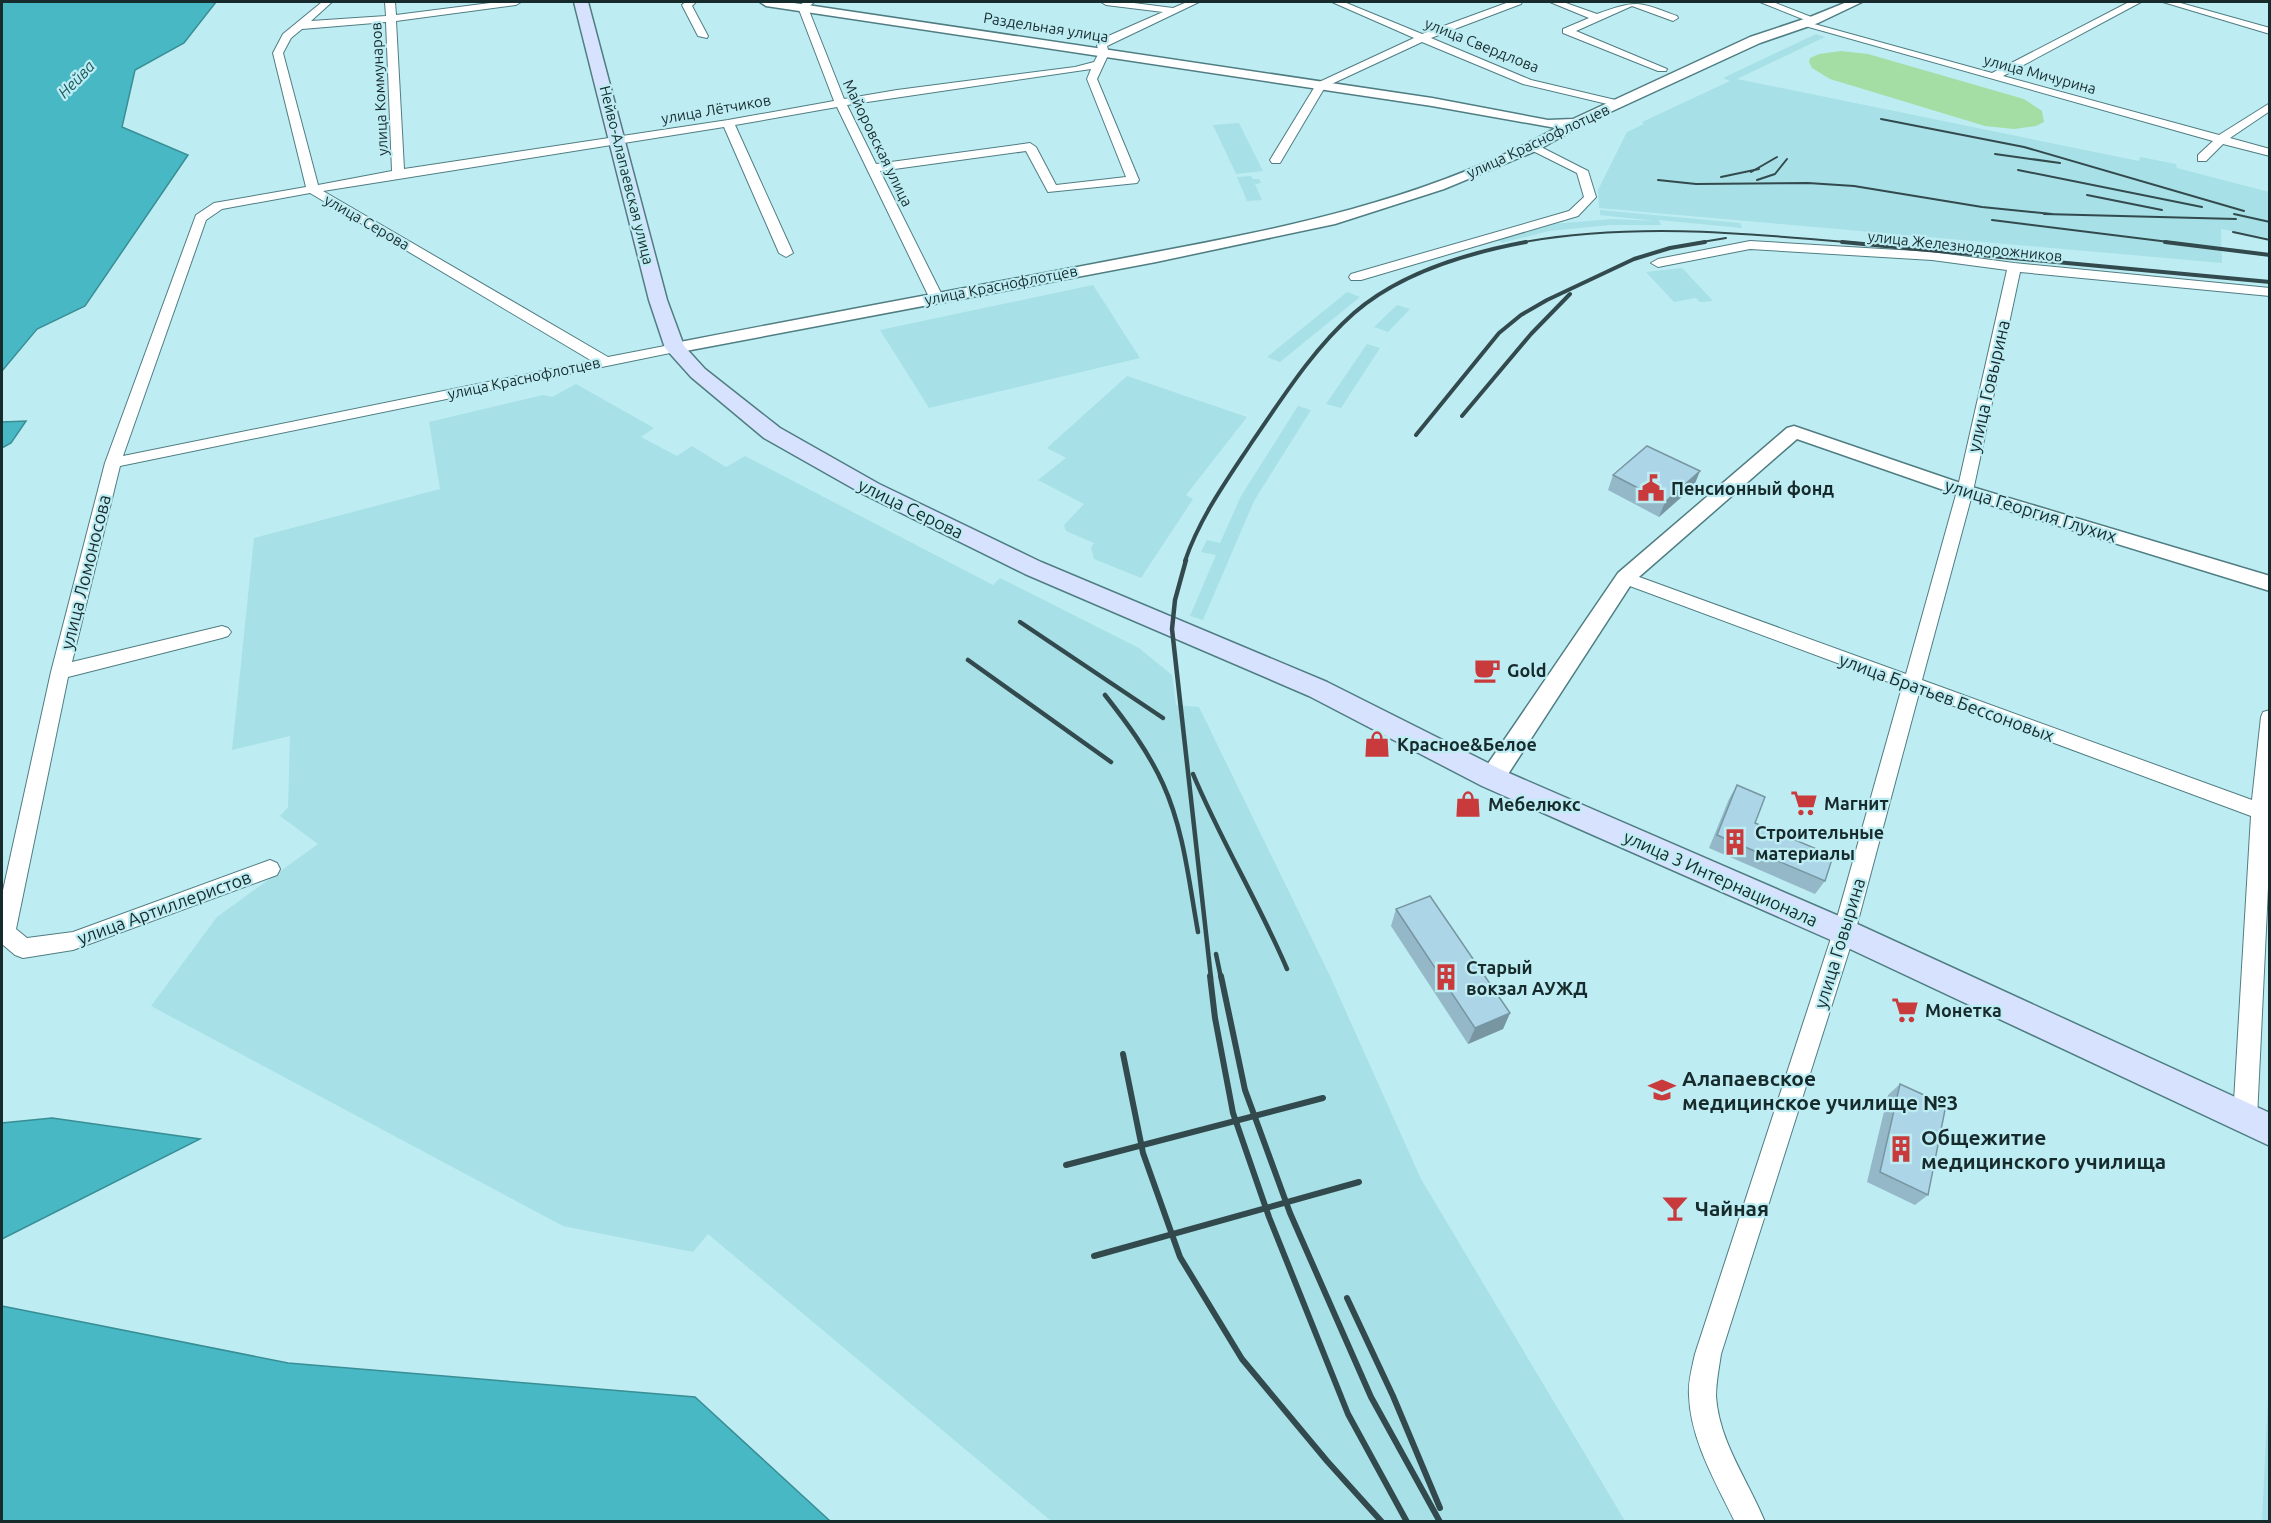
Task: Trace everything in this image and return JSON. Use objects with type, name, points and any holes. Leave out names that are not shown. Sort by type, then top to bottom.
[{"type":"main road","name":"Нейво-Алапаевская улица","points":[[581,2],[658,300],[675,348]]},
{"type":"main road","name":"улица Серова","points":[[675,348],[698,373],[772,433],[840,472],[1033,568],[1172,629]]},
{"type":"main road","name":"улица 3 Интернационала","points":[[1172,629],[1318,689],[1492,778],[1844,932],[2257,1124]]},
{"type":"street","name":"улица Серова","points":[[327,2],[285,38],[279,53],[313,190],[605,362]]},
{"type":"street","name":"улица Коммунаров","points":[[390,2],[398,174]]},
{"type":"street","points":[[300,26],[391,19],[516,2]]},
{"type":"street","points":[[691,2],[687,5],[703,36]]},
{"type":"street","name":"Раздельная улица","points":[[766,2],[806,4],[1101,59],[1321,85],[1432,102],[1548,124],[1577,122]]},
{"type":"street","points":[[1106,2],[1172,10]]},
{"type":"street","points":[[873,168],[1030,147],[1052,189],[1133,180],[1092,79],[1101,59],[1102,45],[1172,10],[1194,2]]},
{"type":"street","points":[[1276,160],[1321,85],[1422,38],[1517,2]]},
{"type":"street","points":[[1555,2],[1598,18]]},
{"type":"street","name":"улица Мичурина","points":[[1765,2],[1809,22],[1993,77],[2270,153]]},
{"type":"street","name":"улица Краснофлотцев","points":[[113,463],[675,348],[1156,257],[1329,221],[1439,186],[1533,147],[1577,122],[1755,40],[1809,22],[1856,2]]},
{"type":"street","points":[[1993,77],[2136,2]]},
{"type":"street","points":[[2168,2],[2270,31]]},
{"type":"street","name":"улица Свердлова","points":[[1347,3],[1422,38],[1527,82],[1620,104]]},
{"type":"street","points":[[1662,69],[1567,31],[1632,3],[1673,18]]},
{"type":"street","name":"Майоровская улица","points":[[806,4],[840,102],[936,297]]},
{"type":"street","name":"улица Лётчиков","points":[[218,206],[398,174],[728,123],[840,102],[1051,74],[1101,59]]},
{"type":"street","points":[[2202,158],[2220,140],[2270,105]]},
{"type":"street","points":[[728,123],[786,253]]},
{"type":"street","points":[[1356,277],[1539,222],[1568,218],[1590,197],[1582,171],[1533,147]]},
{"type":"street","name":"улица Ломоносова","points":[[22,948],[4,933],[60,672],[113,463],[200,218],[218,206]]},
{"type":"street","name":"улица Железнодорожников","points":[[1658,263],[1750,245],[1932,256],[2014,267],[2270,292]]},
{"type":"street","name":"улица Говырина","points":[[1751,1521],[1726,1472],[1702,1399],[1708,1354],[1844,932],[1965,491],[2014,267]]},
{"type":"street","name":"улица Георгия Глухих","points":[[1624,578],[1794,432],[1965,491],[2270,584]]},
{"type":"street","points":[[1492,778],[1624,578]]},
{"type":"street","name":"улица Братьев Бессоновых","points":[[1624,578],[2265,814]]},
{"type":"street","points":[[60,672],[222,632]]},
{"type":"street","points":[[2257,1124],[2265,814],[2270,717]]},
{"type":"street","name":"улица Артиллеристов","points":[[22,948],[73,941],[270,869]]},
{"type":"shaded area","points":[[1816,34],[1825,37],[1737,79],[2139,161],[2140,157],[2176,164],[2177,168],[2269,192],[2269,238],[2221,229],[2222,263],[1599,208],[1598,190],[1627,132],[1644,124],[1642,122],[1730,81],[1723,78]]},
{"type":"shaded area","points":[[1239,123],[1263,171],[1236,174],[1213,125]]},
{"type":"shaded area","points":[[1251,176],[1253,179],[1259,179],[1261,183],[1255,184],[1262,200],[1247,201],[1237,177]]},
{"type":"shaded area","points":[[1600,210],[1740,223],[1742,228],[1659,220],[1661,225],[1611,225],[1549,231],[1502,243],[1493,237],[1540,225],[1612,219],[1656,221],[1600,215]]},
{"type":"shaded area","points":[[1682,268],[1713,301],[1700,302],[1696,298],[1674,302],[1646,272]]},
{"type":"shaded area","points":[[1093,285],[1140,358],[929,408],[880,330]]},
{"type":"shaded area","points":[[1347,292],[1360,297],[1280,362],[1267,357]]},
{"type":"shaded area","points":[[1397,305],[1410,309],[1388,332],[1374,327]]},
{"type":"shaded area","points":[[1367,344],[1380,348],[1341,408],[1326,404]]},
{"type":"shaded area","points":[[1127,376],[1247,417],[1186,495],[1193,499],[1141,578],[1094,559],[1091,548],[1094,543],[1066,531],[1064,525],[1084,504],[1038,480],[1066,458],[1047,448]]},
{"type":"shaded area","points":[[576,384],[654,428],[641,437],[677,456],[692,446],[726,467],[745,456],[993,585],[1000,578],[1139,648],[1172,675],[1176,705],[1199,707],[1330,976],[1421,1179],[1625,1521],[1051,1521],[708,1234],[693,1252],[563,1226],[151,1006],[217,917],[318,844],[280,816],[288,807],[290,736],[232,750],[254,538],[440,489],[429,422],[543,395],[552,397]]},
{"type":"shaded area","points":[[1298,406],[1311,410],[1254,501],[1203,620],[1190,616],[1216,555],[1201,552],[1207,540],[1220,543],[1241,496]]},
{"type":"shaded area","points":[[2269,1378],[2269,1521],[2262,1521]]},
{"type":"green space","points":[[1841,51],[1868,54],[2024,99],[2042,111],[2044,122],[2036,126],[2014,129],[1985,126],[1830,79],[1812,68],[1809,62],[1810,58],[1819,54]]},
{"type":"water","name":"Нейва","points":[[2,2],[216,2],[184,43],[135,70],[122,127],[188,155],[85,306],[37,329],[2,371]]},
{"type":"water","points":[[26,421],[11,443],[2,448],[2,422]]},
{"type":"water","points":[[52,1118],[200,1139],[2,1239],[2,1123]]},
{"type":"water","points":[[2,1306],[288,1363],[695,1397],[830,1521],[2,1521]]},
{"type":"building","points":[[1647,446],[1700,471],[1665,502],[1613,475]]},
{"type":"building","points":[[1737,785],[1765,797],[1755,823],[1833,856],[1825,881],[1717,835]]},
{"type":"building","points":[[1430,896],[1510,1013],[1475,1028],[1396,909]]},
{"type":"building","name":"Общежитие медицинского училища","points":[[1900,1084],[1946,1105],[1928,1195],[1880,1172]]},
{"type":"railway","points":[[1881,119],[2024,147],[2244,211]]},
{"type":"railway","points":[[1995,154],[2060,163]]},
{"type":"railway","points":[[1755,170],[1777,157]]},
{"type":"railway","points":[[1757,180],[1775,174],[1787,159]]},
{"type":"railway","points":[[1755,170],[1759,169]]},
{"type":"railway","points":[[1721,177],[1755,170]]},
{"type":"railway","points":[[1751,172],[1755,170]]},
{"type":"railway","points":[[2018,170],[2202,207]]},
{"type":"railway","points":[[1658,180],[1696,184],[1808,183],[1854,186],[1982,207],[2052,214]]},
{"type":"railway","points":[[2087,195],[2162,210]]},
{"type":"railway","points":[[2044,214],[2236,219]]},
{"type":"railway","points":[[2234,214],[2270,222]]},
{"type":"railway","points":[[1992,220],[2177,243]]},
{"type":"railway","points":[[1518,243],[1603,233],[1646,231],[1730,233],[1858,243]]},
{"type":"railway","points":[[2233,232],[2270,240]]},
{"type":"railway","points":[[1696,243],[1726,238]]},
{"type":"railway","points":[[1185,561],[1206,514],[1252,442],[1287,391],[1339,327],[1372,299],[1413,276],[1481,252],[1526,242]]},
{"type":"railway","points":[[1416,435],[1499,333],[1521,315],[1547,300],[1634,259],[1670,248],[1705,242]]},
{"type":"railway","points":[[1842,242],[2270,282]]},
{"type":"railway","points":[[2165,242],[2270,255]]},
{"type":"railway","points":[[1462,416],[1531,334],[1570,294]]},
{"type":"railway","points":[[1186,560],[1175,600],[1172,629],[1211,978]]},
{"type":"railway","points":[[1020,622],[1163,718]]},
{"type":"railway","points":[[968,660],[1111,762]]},
{"type":"railway","points":[[1105,695],[1144,749],[1163,784],[1176,820],[1185,857],[1198,932]]},
{"type":"railway","points":[[1193,774],[1287,969]]},
{"type":"railway","points":[[1216,954],[1221,978]]},
{"type":"railway","points":[[1210,976],[1215,1018],[1236,1121]]},
{"type":"railway","points":[[1221,976],[1245,1090],[1254,1116]]},
{"type":"railway","points":[[1123,1054],[1141,1145]]},
{"type":"railway","points":[[1254,1116],[1323,1098]]},
{"type":"railway","points":[[1236,1121],[1254,1116]]},
{"type":"railway","points":[[1254,1116],[1286,1202]]},
{"type":"railway","points":[[1141,1145],[1236,1121]]},
{"type":"railway","points":[[1236,1121],[1266,1208]]},
{"type":"railway","points":[[1066,1165],[1141,1145]]},
{"type":"railway","points":[[1141,1145],[1172,1234]]},
{"type":"railway","points":[[1286,1202],[1359,1182]]},
{"type":"railway","points":[[1266,1208],[1286,1202]]},
{"type":"railway","points":[[1286,1202],[1371,1397],[1440,1522]]},
{"type":"railway","points":[[1172,1234],[1266,1208]]},
{"type":"railway","points":[[1266,1208],[1348,1414],[1407,1522]]},
{"type":"railway","points":[[1094,1256],[1172,1234]]},
{"type":"railway","points":[[1172,1234],[1180,1257],[1242,1359],[1327,1461],[1382,1522]]},
{"type":"railway","points":[[1347,1298],[1393,1396],[1440,1508]]},
{"type":"place","name":"Пенсионный фонд","points":[[1651,488]]},
{"type":"place","name":"Gold","points":[[1487,670]]},
{"type":"place","name":"Красное&Белое","points":[[1377,744]]},
{"type":"place","name":"Магнит","points":[[1804,803]]},
{"type":"place","name":"Мебелюкс","points":[[1468,804]]},
{"type":"place","name":"Строительные материалы","points":[[1735,842]]},
{"type":"place","name":"Старый вокзал АУЖД","points":[[1446,977]]},
{"type":"place","name":"Монетка","points":[[1905,1010]]},
{"type":"place","name":"Алапаевское медицинское училище №3","points":[[1662,1090]]},
{"type":"place","name":"Общежитие медицинского училища","points":[[1901,1149]]},
{"type":"place","name":"Чайная","points":[[1675,1208]]}]
